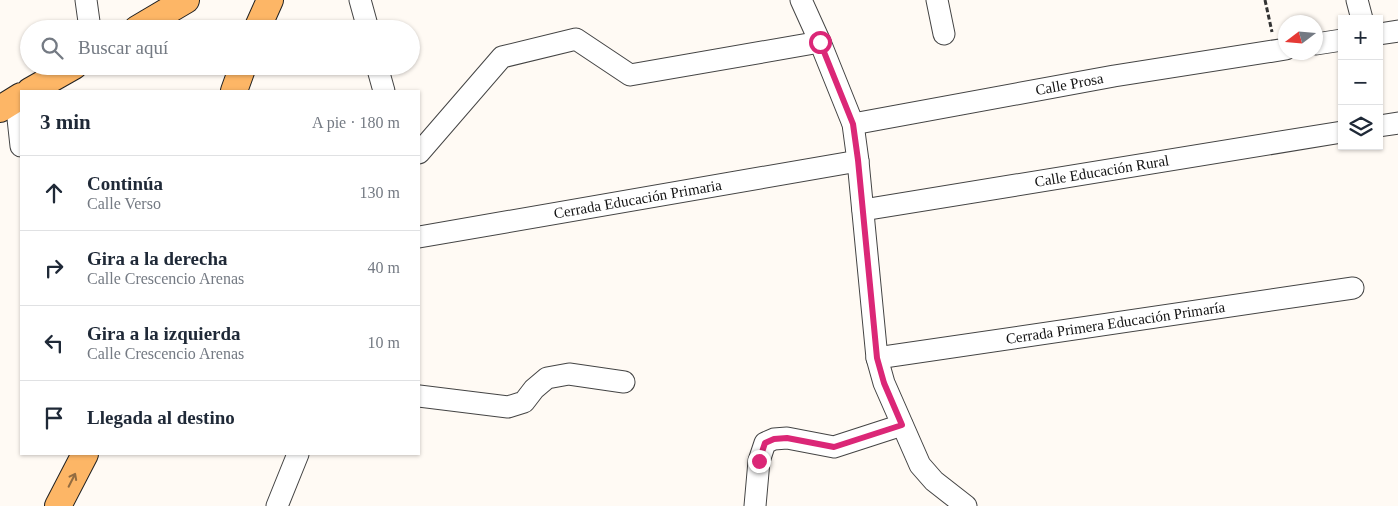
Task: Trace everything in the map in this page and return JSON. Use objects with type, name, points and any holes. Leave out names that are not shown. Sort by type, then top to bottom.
[{"type":"main road","points":[[152,20],[186,0]]},
{"type":"main road","points":[[262,20],[270,0]]},
{"type":"main road","points":[[33,90],[58,75]]},
{"type":"main road","points":[[234,90],[240,75]]},
{"type":"main road","points":[[58,506],[84,455]]},
{"type":"street","points":[[86,0],[89,20]]},
{"type":"street","points":[[360,0],[366,20]]},
{"type":"street","points":[[801,0],[853,124],[877,358],[884,383],[920,465],[934,481],[966,506]]},
{"type":"street","points":[[937,0],[944,34]]},
{"type":"street","points":[[1358,0],[1361,15]]},
{"type":"street","points":[[1383,33],[1398,31]]},
{"type":"street","points":[[420,152],[502,57],[576,39],[630,75],[820,42]]},
{"type":"street","points":[[1323,43],[1338,41]]},
{"type":"street","name":"Calle Prosa","points":[[853,124],[1114,76],[1278,49]]},
{"type":"street","points":[[380,75],[384,90]]},
{"type":"street","points":[[17,99],[20,134]]},
{"type":"street","points":[[1383,125],[1398,123]]},
{"type":"street","name":"Calle Educación Rural","points":[[863,210],[1338,133]]},
{"type":"street","name":"Cerrada Educación Primaria","points":[[420,236],[858,160]]},
{"type":"street","name":"Cerrada Primera Educación Primaría","points":[[877,358],[1354,288]]},
{"type":"street","points":[[420,396],[508,407],[524,402],[534,389],[547,378],[568,374],[624,382]]},
{"type":"street","points":[[755,506],[759,461],[765,443],[774,439],[787,438],[834,447],[902,425]]},
{"type":"street","points":[[277,506],[298,455]]},
{"type":"path","points":[[1265,0],[1278,40]]},
{"type":"route","points":[[759,461],[765,443],[774,439],[787,438],[834,447],[902,425],[884,383],[877,358],[853,124],[820,42]]}]
